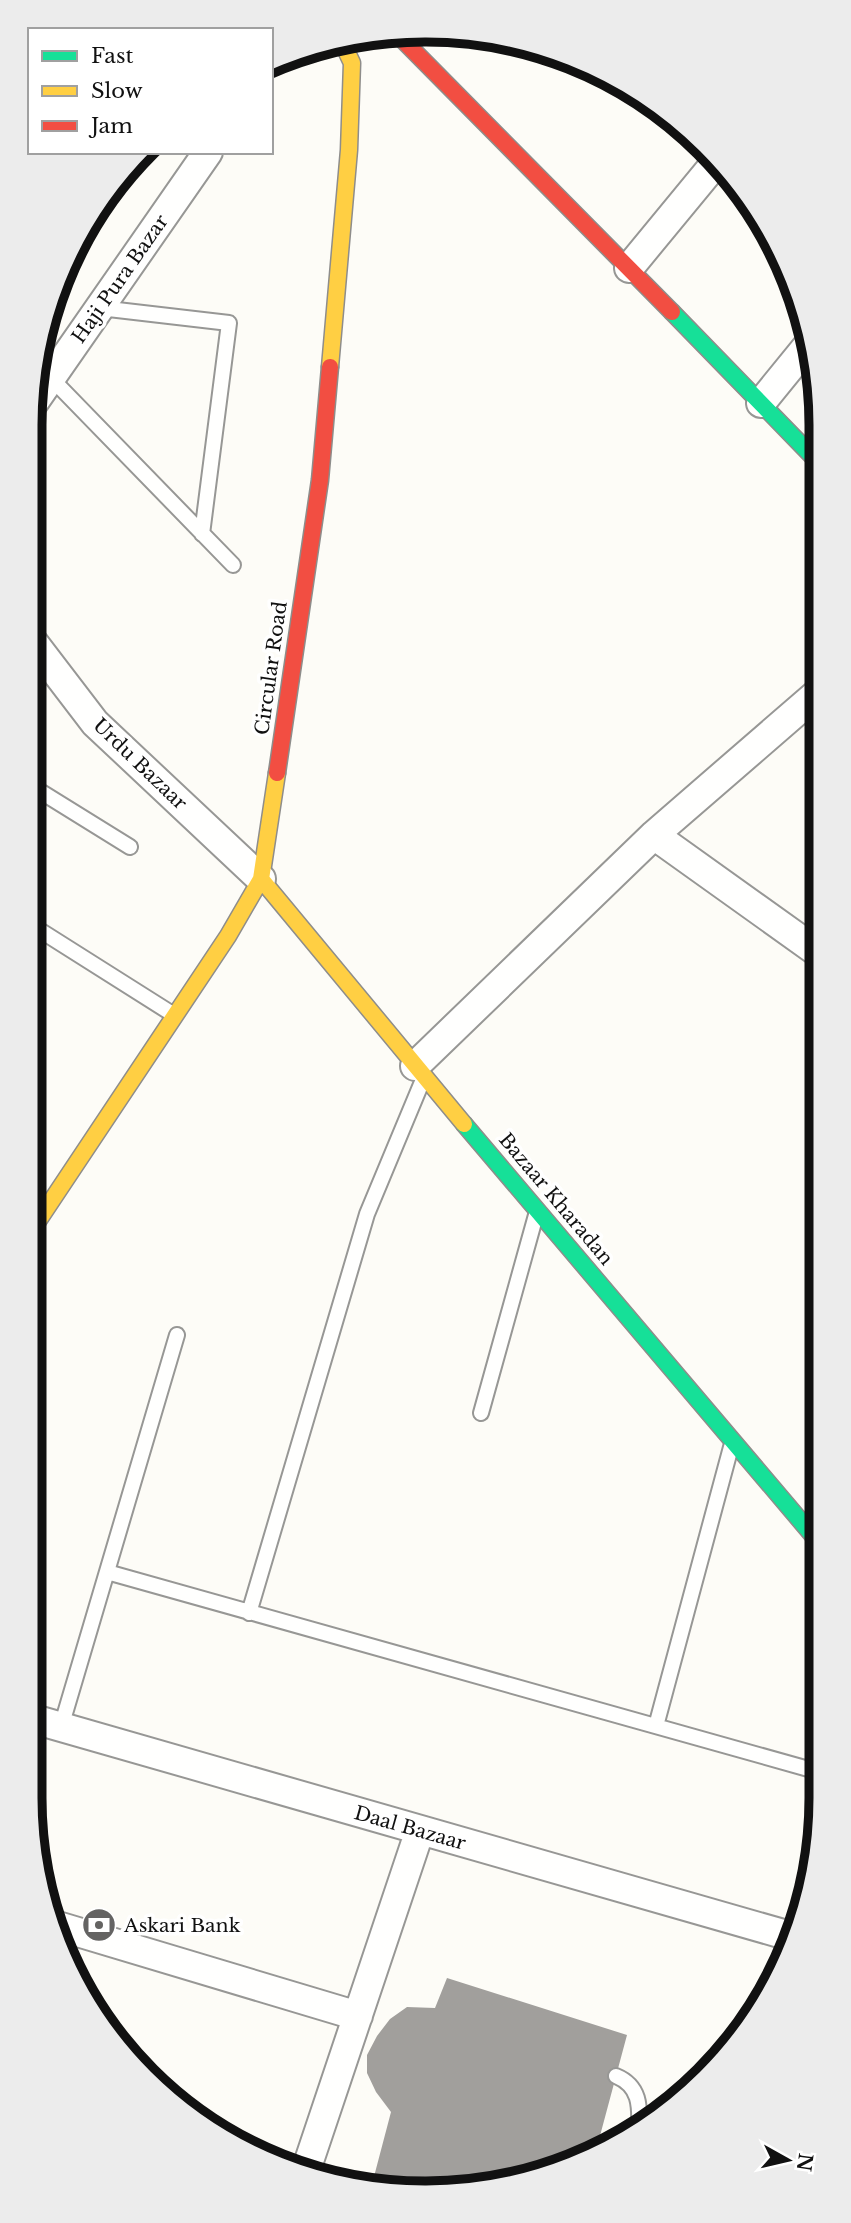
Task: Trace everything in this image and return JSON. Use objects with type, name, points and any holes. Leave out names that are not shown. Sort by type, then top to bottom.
[{"type":"street","points":[[406,43],[809,453]]},
{"type":"street","name":"Circular Road","points":[[42,1215],[228,936],[261,879],[320,480],[349,150],[352,63],[347,50]]},
{"type":"street","name":"Haji Pura Bazar","points":[[44,388],[207,154]]},
{"type":"street","points":[[629,268],[711,169]]},
{"type":"street","points":[[761,403],[802,352]]},
{"type":"street","name":"Urdu Bazaar","points":[[42,661],[95,723],[261,879]]},
{"type":"street","points":[[420,1071],[654,835],[809,701]]},
{"type":"street","points":[[654,835],[809,946]]},
{"type":"street","name":"Bazaar Kharadan","points":[[261,879],[809,1531]]},
{"type":"street","name":"Daal Bazaar","points":[[42,1721],[784,1934]]},
{"type":"street","points":[[308,2163],[419,1830]]},
{"type":"street","points":[[65,1928],[358,2016]]},
{"type":"lane","points":[[100,308],[229,323],[202,534]]},
{"type":"lane","points":[[51,378],[233,565]]},
{"type":"lane","points":[[42,792],[130,847]]},
{"type":"lane","points":[[42,932],[175,1015]]},
{"type":"lane","points":[[250,1613],[367,1213],[420,1071]]},
{"type":"lane","points":[[481,1413],[537,1210]]},
{"type":"lane","points":[[61,1727],[177,1335]]},
{"type":"lane","points":[[656,1727],[733,1441]]},
{"type":"lane","points":[[107,1572],[809,1769]]},
{"type":"lane","points":[[616,2076],[626,2080],[632,2087],[639,2103],[639,2116]]},
{"type":"building","points":[[447,1978],[627,2035],[599,2139],[549,2161],[500,2174],[426,2181],[374,2178],[391,2112],[376,2092],[367,2073],[367,2055],[390,2019],[407,2007],[435,2008]]},
{"type":"traffic: fast","points":[[672,312],[809,453]]},
{"type":"traffic: fast","points":[[464,1124],[809,1531]]},
{"type":"traffic: slow","points":[[330,367],[349,150],[352,63],[346,50]]},
{"type":"traffic: slow","points":[[42,1215],[228,936],[261,879],[277,773]]},
{"type":"traffic: slow","points":[[261,879],[464,1124]]},
{"type":"traffic: jam","points":[[406,43],[672,312]]},
{"type":"traffic: jam","points":[[277,773],[320,480],[330,367]]},
{"type":"place","name":"Askari Bank","points":[[99,1925]]}]
